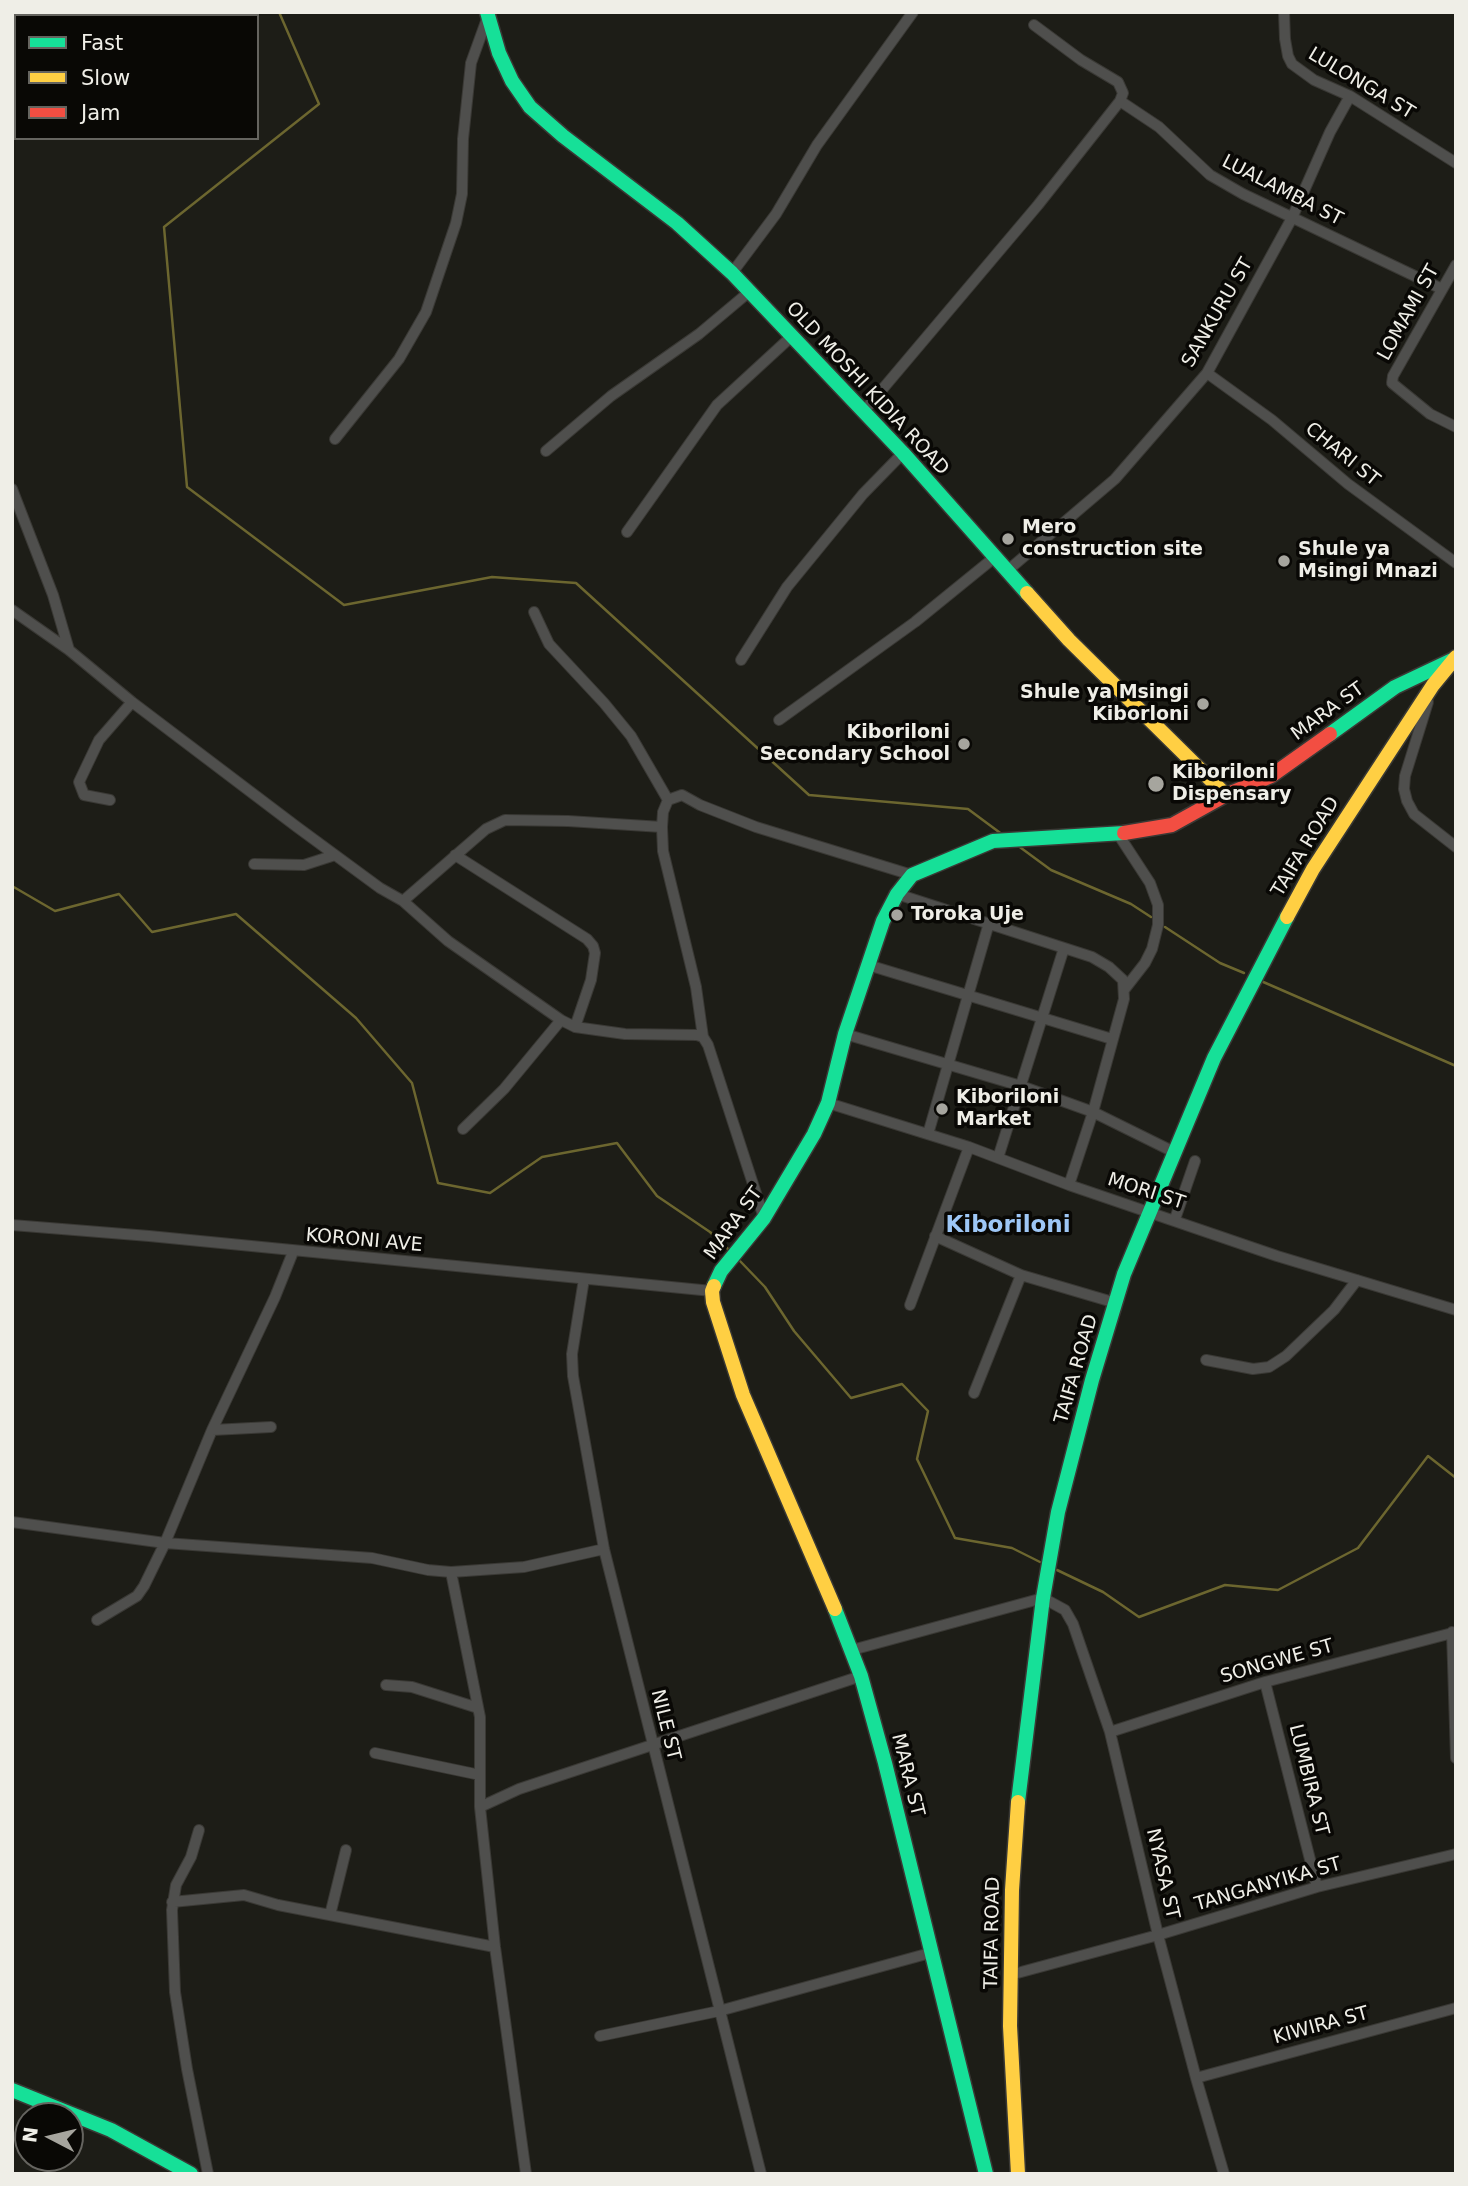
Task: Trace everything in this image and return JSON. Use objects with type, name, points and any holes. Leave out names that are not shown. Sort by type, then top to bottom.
[{"type":"main road","name":"OLD MOSHI KIDIA ROAD","points":[[488,14],[499,53],[512,81],[530,107],[563,136],[677,223],[732,272],[864,411],[1078,649],[1226,795]]},
{"type":"main road","name":"MARA ST","points":[[986,2174],[885,1763],[852,1650],[743,1395],[712,1292],[721,1271],[764,1218],[814,1134],[828,1103],[845,1034],[883,921],[897,894],[912,875],[982,845],[1013,839],[1118,834],[1172,825],[1226,795],[1271,776],[1395,687],[1455,660]]},
{"type":"main road","name":"TAIFA ROAD","points":[[1018,2174],[1010,2026],[1017,1816],[1043,1598],[1058,1512],[1092,1380],[1124,1274],[1148,1213],[1176,1153],[1214,1058],[1257,971],[1313,869],[1433,685],[1455,660]]},
{"type":"main road","points":[[12,2091],[111,2130],[191,2174]]},
{"type":"street","points":[[732,272],[776,214],[817,145],[914,12]]},
{"type":"street","name":"LULONGA ST","points":[[1284,12],[1285,39],[1288,56],[1293,64],[1314,80],[1350,96],[1456,163]]},
{"type":"street","points":[[335,439],[399,359],[425,312],[456,223],[462,194],[463,139],[471,64],[488,14]]},
{"type":"street","points":[[864,411],[1038,205],[1120,101],[1123,93],[1118,82],[1082,60],[1034,24]]},
{"type":"street","name":"SANKURU ST","points":[[1007,572],[1115,479],[1207,373],[1292,218],[1330,132],[1350,96]]},
{"type":"street","name":"LUALAMBA ST","points":[[1120,101],[1159,127],[1210,174],[1242,194],[1442,289]]},
{"type":"street","name":"LOMAMI ST","points":[[1456,265],[1393,376],[1392,383],[1430,414],[1456,427]]},
{"type":"street","points":[[546,451],[611,396],[698,334],[749,292]]},
{"type":"street","points":[[628,532],[717,405],[792,336]]},
{"type":"street","name":"CHARI ST","points":[[1207,373],[1272,420],[1348,484],[1456,563]]},
{"type":"street","points":[[741,660],[787,587],[863,494],[902,453]]},
{"type":"street","points":[[12,489],[49,583],[69,650]]},
{"type":"street","points":[[779,720],[915,622],[995,557]]},
{"type":"street","points":[[12,610],[69,650],[132,702],[335,855],[380,888],[403,901],[448,941],[561,1020],[575,1027],[625,1034],[703,1037]]},
{"type":"street","points":[[534,612],[549,644],[577,672],[631,736],[667,800],[662,827],[668,880],[696,988],[703,1037],[708,1045],[764,1218]]},
{"type":"street","points":[[1433,685],[1405,776],[1404,789],[1406,801],[1415,814],[1456,847]]},
{"type":"street","points":[[110,800],[84,795],[79,782],[99,740],[132,702]]},
{"type":"street","points":[[667,800],[682,795],[756,827],[912,875]]},
{"type":"street","points":[[403,901],[486,829],[505,820],[662,827]]},
{"type":"street","points":[[1118,834],[1150,883],[1158,905],[1158,925],[1152,949],[1145,963],[1124,990]]},
{"type":"street","points":[[254,864],[304,865],[335,855]]},
{"type":"street","points":[[456,855],[587,939],[593,946],[595,953],[591,980],[575,1027]]},
{"type":"street","points":[[897,894],[1092,957],[1109,967],[1123,981],[1124,999],[1093,1112],[1069,1185]]},
{"type":"street","points":[[928,1134],[989,923]]},
{"type":"street","points":[[998,1158],[1064,948]]},
{"type":"street","points":[[868,965],[1112,1039]]},
{"type":"street","points":[[463,1129],[504,1089],[561,1020]]},
{"type":"street","points":[[845,1034],[1021,1086],[1093,1112],[1176,1153]]},
{"type":"street","name":"MORI ST","points":[[828,1103],[969,1147],[1148,1213],[1175,1219],[1277,1256],[1456,1310]]},
{"type":"street","points":[[910,1305],[969,1147]]},
{"type":"street","points":[[1175,1219],[1195,1161]]},
{"type":"street","name":"KORONI AVE","points":[[12,1225],[149,1236],[712,1292]]},
{"type":"street","points":[[935,1236],[1021,1275],[1116,1303]]},
{"type":"street","points":[[97,1620],[136,1596],[165,1543],[212,1430],[246,1363],[293,1252]]},
{"type":"street","points":[[974,1393],[1021,1275]]},
{"type":"street","name":"NILE ST","points":[[584,1279],[572,1354],[573,1376],[604,1549],[761,2174]]},
{"type":"street","points":[[1206,1360],[1253,1369],[1269,1367],[1286,1356],[1334,1310],[1357,1280]]},
{"type":"street","points":[[212,1430],[271,1427]]},
{"type":"street","points":[[12,1522],[165,1543],[353,1556],[451,1572],[524,1567],[604,1549]]},
{"type":"street","points":[[451,1572],[478,1708],[481,1743],[480,1807],[495,1947],[526,2174]]},
{"type":"street","points":[[852,1650],[1043,1598]]},
{"type":"street","name":"NYASA ST","points":[[1043,1598],[1065,1610],[1073,1624],[1110,1732],[1158,1935],[1224,2174]]},
{"type":"street","points":[[1454,1632],[1456,1758]]},
{"type":"street","name":"SONGWE ST","points":[[1110,1732],[1265,1682],[1454,1632]]},
{"type":"street","points":[[480,1807],[519,1789],[860,1676]]},
{"type":"street","name":"LUMBIRA ST","points":[[1265,1682],[1317,1887]]},
{"type":"street","points":[[386,1685],[412,1687],[478,1708]]},
{"type":"street","points":[[375,1753],[480,1775]]},
{"type":"street","points":[[199,1830],[191,1857],[176,1885],[172,1902],[175,1992],[208,2174]]},
{"type":"street","points":[[330,1915],[346,1850]]},
{"type":"street","name":"TANGANYIKA ST","points":[[1010,1975],[1158,1935],[1317,1887],[1456,1854]]},
{"type":"street","points":[[172,1902],[244,1895],[330,1915],[495,1947]]},
{"type":"street","points":[[600,2036],[719,2011],[930,1953]]},
{"type":"street","name":"KIWIRA ST","points":[[1196,2078],[1456,2008]]},
{"type":"waterway","points":[[279,12],[319,104],[164,227],[187,487],[344,605],[492,577],[576,583],[809,795],[968,809],[1003,835]]},
{"type":"waterway","points":[[1017,845],[1051,870],[1131,904],[1151,917]]},
{"type":"waterway","points":[[12,886],[55,911],[119,894],[152,932],[236,914],[356,1018],[412,1083],[438,1183],[490,1193],[542,1157],[617,1143],[657,1196],[710,1232],[728,1249]]},
{"type":"waterway","points":[[1165,927],[1220,963],[1244,973]]},
{"type":"waterway","points":[[1261,981],[1456,1066]]},
{"type":"waterway","points":[[740,1261],[765,1287],[794,1331],[851,1398],[902,1384],[928,1411],[917,1459],[955,1538],[1012,1548],[1040,1562]]},
{"type":"waterway","points":[[1057,1570],[1103,1592],[1139,1617],[1225,1585],[1278,1590],[1358,1548],[1428,1456],[1456,1478]]},
{"type":"traffic: fast","points":[[487,12],[499,53],[512,81],[530,107],[563,136],[677,223],[732,273],[903,453],[1027,593]]},
{"type":"traffic: fast","points":[[1330,734],[1395,687],[1452,660]]},
{"type":"traffic: fast","points":[[714,1286],[721,1271],[764,1218],[814,1134],[828,1103],[845,1034],[883,921],[897,894],[912,875],[993,841],[1124,833]]},
{"type":"traffic: fast","points":[[1018,1802],[1043,1598],[1058,1512],[1092,1380],[1124,1274],[1214,1058],[1287,917]]},
{"type":"traffic: fast","points":[[835,1609],[861,1676],[885,1763],[986,2174]]},
{"type":"traffic: fast","points":[[12,2090],[111,2130],[191,2174]]},
{"type":"traffic: slow","points":[[1027,593],[1069,640],[1226,795]]},
{"type":"traffic: slow","points":[[1287,917],[1313,869],[1433,685],[1456,657]]},
{"type":"traffic: slow","points":[[714,1286],[713,1302],[743,1395],[835,1609]]},
{"type":"traffic: slow","points":[[1018,1802],[1012,1890],[1010,2026],[1018,2174]]},
{"type":"traffic: jam","points":[[1124,833],[1172,825],[1226,795],[1271,776],[1330,734]]},
{"type":"place","name":"Mero construction site","points":[[1008,539]]},
{"type":"place","name":"Shule ya Msingi Mnazi","points":[[1284,561]]},
{"type":"place","name":"Shule ya Msingi Kiborloni","points":[[1203,704]]},
{"type":"place","name":"Kiboriloni Secondary School","points":[[964,744]]},
{"type":"place","name":"Kiboriloni Dispensary","points":[[1156,784]]},
{"type":"place","name":"Toroka Uje","points":[[897,915]]},
{"type":"place","name":"Kiboriloni Market","points":[[942,1109]]},
{"type":"district","name":"Kiboriloni","points":[[1008,1226]]}]
